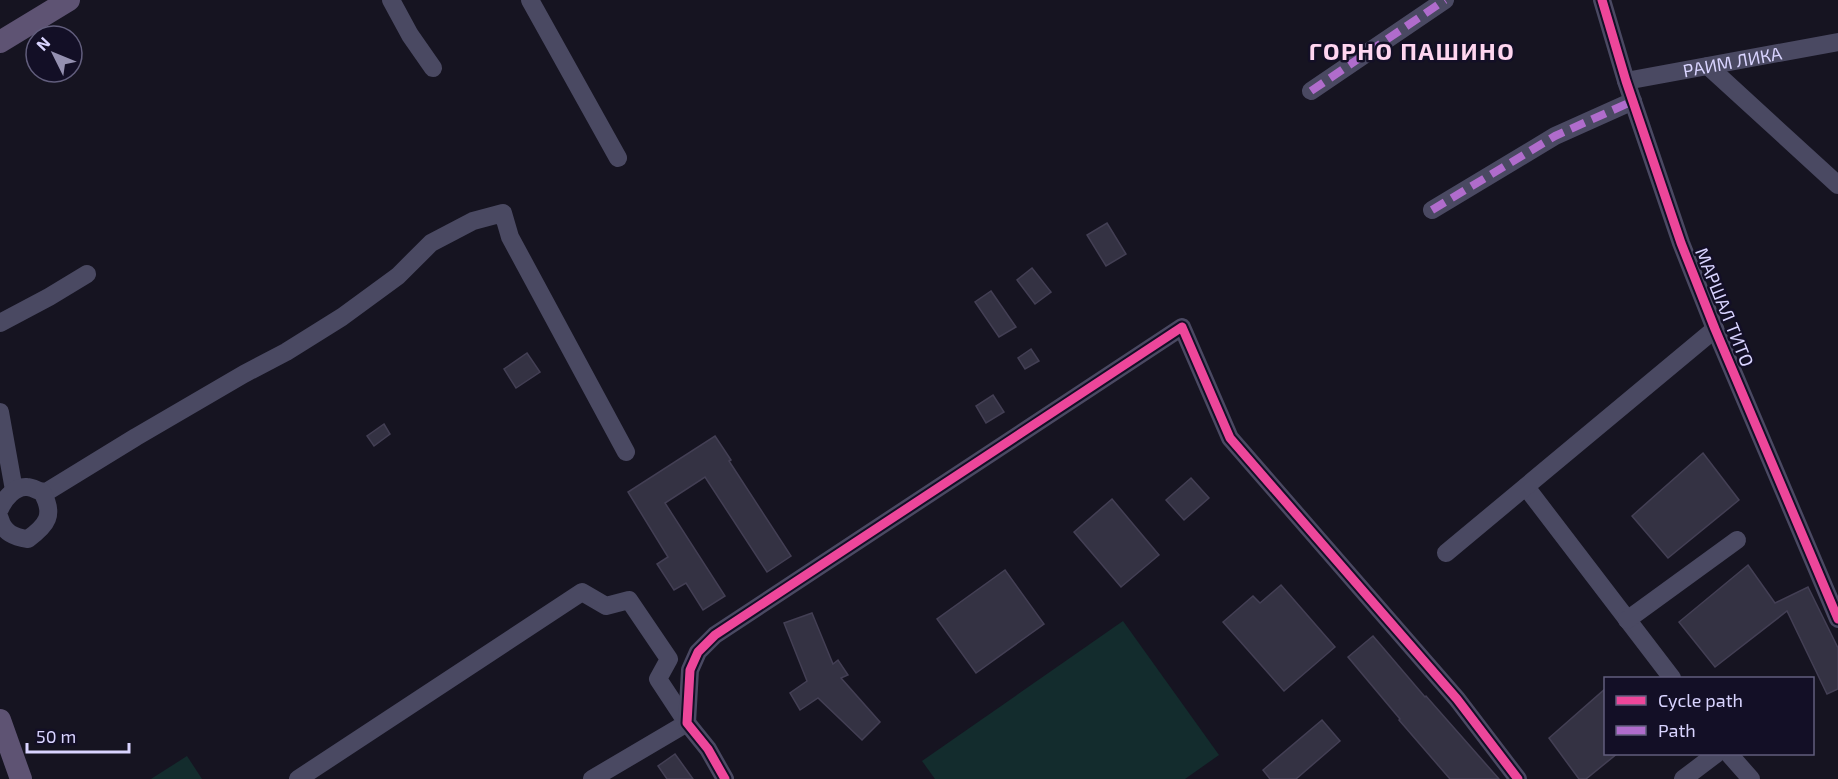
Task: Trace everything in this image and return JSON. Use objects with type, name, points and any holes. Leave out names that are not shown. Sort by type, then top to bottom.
[{"type":"main road","points":[[0,42],[69,0]]},
{"type":"main road","points":[[0,720],[21,779]]},
{"type":"street","points":[[391,0],[410,35],[433,69]]},
{"type":"street","points":[[531,0],[618,158]]},
{"type":"street","points":[[1311,91],[1445,0]]},
{"type":"street","name":"МАРШАЛ ТИТО","points":[[1602,0],[1626,81],[1681,243],[1838,619]]},
{"type":"street","name":"РАИМ ЛИКА","points":[[1626,81],[1838,42]]},
{"type":"street","points":[[1708,66],[1838,185]]},
{"type":"street","points":[[1432,210],[1555,136],[1633,100]]},
{"type":"street","points":[[0,509],[3,501],[14,490],[27,486],[42,492],[48,491],[136,437],[286,352],[342,317],[398,276],[431,243],[473,221],[503,213],[510,237],[626,452]]},
{"type":"street","points":[[0,323],[87,274]]},
{"type":"street","points":[[687,723],[690,670],[698,652],[715,635],[1182,327],[1230,438],[1456,699],[1518,779]]},
{"type":"street","points":[[1446,553],[1715,329]]},
{"type":"street","points":[[0,412],[14,490]]},
{"type":"street","points":[[1526,488],[1671,677]]},
{"type":"street","points":[[0,519],[11,535],[28,539],[41,529],[47,518],[49,505],[42,492]]},
{"type":"street","points":[[1628,620],[1737,540]]},
{"type":"street","points":[[298,779],[582,592],[606,606],[629,600],[669,659],[658,679],[687,723],[708,749],[725,779]]},
{"type":"street","points":[[592,779],[687,723]]},
{"type":"street","points":[[1683,779],[1713,755]]},
{"type":"street","points":[[1731,755],[1751,779]]},
{"type":"green space","points":[[1123,621],[1219,755],[1185,779],[935,779],[922,761]]},
{"type":"green space","points":[[187,756],[202,779],[151,779]]},
{"type":"building","points":[[1107,223],[1126,254],[1106,266],[1087,235]]},
{"type":"building","points":[[1032,268],[1051,292],[1035,304],[1017,280]]},
{"type":"building","points":[[991,291],[1016,327],[999,337],[975,302]]},
{"type":"building","points":[[1031,349],[1039,361],[1025,369],[1018,358]]},
{"type":"building","points":[[527,353],[540,372],[516,388],[504,369]]},
{"type":"building","points":[[993,395],[1004,412],[986,423],[976,406]]},
{"type":"building","points":[[384,424],[390,434],[374,446],[367,436]]},
{"type":"building","points":[[715,436],[791,556],[767,572],[705,477],[665,503],[725,596],[703,610],[686,583],[674,590],[657,564],[668,557],[628,492]]},
{"type":"building","points":[[1703,453],[1739,500],[1668,558],[1632,516]]},
{"type":"building","points":[[1191,478],[1209,498],[1184,520],[1166,500]]},
{"type":"building","points":[[1112,499],[1159,555],[1121,587],[1074,532]]},
{"type":"building","points":[[1748,565],[1775,603],[1808,587],[1838,648],[1838,689],[1827,694],[1787,611],[1715,667],[1679,622]]},
{"type":"building","points":[[1005,570],[1044,624],[976,673],[937,619]]},
{"type":"building","points":[[1281,585],[1335,647],[1284,691],[1223,622],[1253,596],[1260,603]]},
{"type":"building","points":[[812,613],[833,664],[838,660],[848,675],[841,678],[880,722],[862,740],[818,698],[800,710],[790,693],[807,681],[784,623]]},
{"type":"building","points":[[1373,636],[1499,779],[1450,779],[1348,657]]},
{"type":"building","points":[[1604,690],[1604,755],[1616,755],[1586,779],[1579,779],[1549,738]]},
{"type":"building","points":[[1322,720],[1340,741],[1296,779],[1270,779],[1263,770]]},
{"type":"building","points":[[675,754],[693,779],[667,779],[658,766]]},
{"type":"marked path","points":[[1311,91],[1445,0]]},
{"type":"marked path","points":[[1432,210],[1555,136],[1633,101]]},
{"type":"cycle path","points":[[1602,0],[1626,81],[1681,243],[1838,619]]},
{"type":"cycle path","points":[[725,779],[708,749],[687,723],[690,670],[698,652],[715,635],[1182,327],[1230,438],[1457,699],[1518,779]]},
{"type":"district","name":"ГОРНО ПАШИНО","points":[[1412,50]]}]
